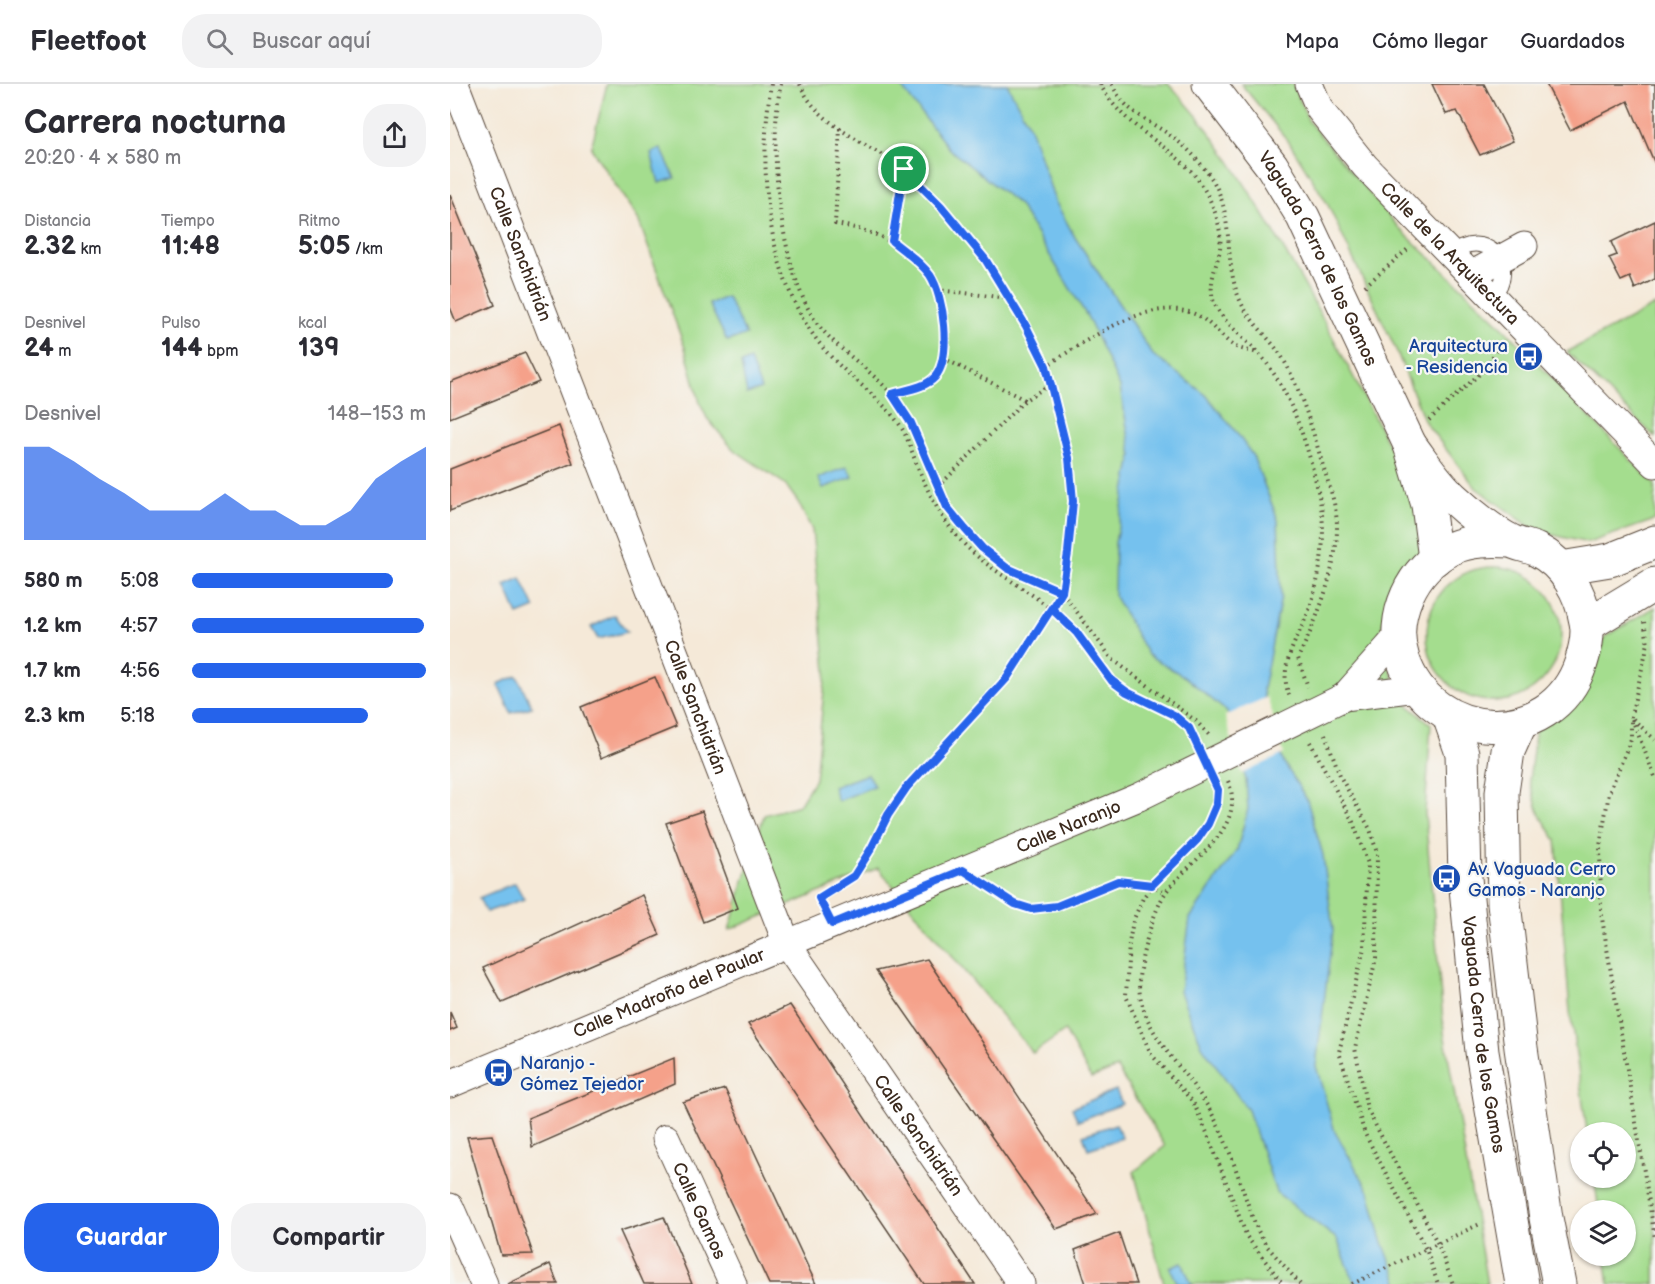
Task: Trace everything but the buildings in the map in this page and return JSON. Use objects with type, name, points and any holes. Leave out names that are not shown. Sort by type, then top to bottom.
[{"type":"main road","name":"Vaguada Cerro de los Gamos","points":[[1209,84],[1278,176],[1303,217],[1407,438],[1428,505],[1435,558]]},
{"type":"main road","name":"Vaguada Cerro de los Gamos","points":[[1407,438],[1452,497],[1510,541]]},
{"type":"main road","name":"Vaguada Cerro de los Gamos","points":[[1481,540],[1510,541],[1537,550],[1561,568],[1579,594],[1587,625],[1585,650],[1573,681],[1563,695],[1544,712],[1521,722],[1488,726],[1472,724],[1449,716],[1431,703],[1417,687],[1404,662],[1399,635],[1402,608],[1413,583],[1435,558],[1453,548],[1481,540]]},
{"type":"main road","points":[[1561,568],[1611,560],[1655,542]]},
{"type":"main road","points":[[1587,625],[1624,600],[1655,584]]},
{"type":"main road","name":"Vaguada Cerro de los Gamos","points":[[1449,716],[1462,753],[1465,878],[1482,1052],[1522,1284]]},
{"type":"main road","name":"Vaguada Cerro de los Gamos","points":[[1521,722],[1508,750],[1502,792],[1504,903],[1521,1048],[1545,1218],[1559,1284]]},
{"type":"street","name":"Calle Sanchidrián","points":[[455,84],[787,944],[1022,1284]]},
{"type":"street","name":"Calle de la Arquitectura","points":[[1309,84],[1320,110],[1365,166],[1655,464]]},
{"type":"street","points":[[1471,275],[1524,246]]},
{"type":"street","name":"Calle Naranjo","points":[[1344,697],[1399,635]]},
{"type":"street","name":"Calle Naranjo","points":[[787,944],[1139,797],[1344,697],[1417,687]]},
{"type":"street","name":"Calle Madroño del Paular","points":[[450,1084],[787,944]]},
{"type":"street","name":"Calle Gamos","points":[[666,1138],[733,1284]]},
{"type":"street","points":[[450,1207],[484,1284]]},
{"type":"lane","points":[[1451,255],[1458,248],[1478,244],[1487,247],[1499,258],[1504,270],[1503,280],[1492,297]]},
{"type":"path","points":[[771,84],[765,140],[769,204],[779,259],[805,323],[831,357],[882,403],[899,423],[929,494],[940,515],[959,539],[1009,581],[1052,609],[1076,632],[1112,681],[1127,692],[1174,715],[1189,728],[1198,748]]},
{"type":"path","points":[[781,84],[776,114],[777,185],[793,270],[807,307],[818,324],[835,344],[892,394],[911,423],[947,507],[982,548],[1007,568],[1062,592],[1112,659],[1196,722],[1208,733],[1212,742]]},
{"type":"path","points":[[800,84],[816,110],[904,169],[965,232],[1009,298],[1046,366],[1069,458],[1073,501],[1062,592],[1007,678],[907,787],[888,815],[854,876],[819,898],[832,924]]},
{"type":"path","points":[[1100,84],[1107,98],[1133,127],[1189,168],[1204,188],[1220,231],[1219,252],[1212,288],[1213,301],[1223,316],[1260,354],[1282,387],[1314,474],[1322,516],[1322,552],[1318,580],[1304,624],[1286,665],[1284,679],[1290,699]]},
{"type":"path","points":[[1112,84],[1119,99],[1130,111],[1179,141],[1197,159],[1213,181],[1225,207],[1232,270],[1241,304],[1285,361],[1303,398],[1333,499],[1337,523],[1318,618],[1298,658],[1309,689]]},
{"type":"path","points":[[840,128],[835,224],[857,228],[892,241],[918,261],[930,275],[937,290],[945,335],[943,358],[935,377],[921,386],[892,394]]},
{"type":"path","points":[[892,241],[904,169]]},
{"type":"path","points":[[1344,304],[1428,231]]},
{"type":"path","points":[[937,290],[1009,298]]},
{"type":"path","points":[[1046,366],[1093,337],[1137,315],[1176,309],[1197,316],[1237,347],[1260,354]]},
{"type":"path","points":[[1407,438],[1485,369],[1499,350],[1512,318]]},
{"type":"path","points":[[943,358],[1025,400]]},
{"type":"path","points":[[938,487],[1025,400],[1051,384]]},
{"type":"path","points":[[1624,600],[1644,621],[1648,643],[1631,716],[1631,739],[1609,793],[1600,846],[1601,912],[1655,1238]]},
{"type":"path","points":[[1631,716],[1655,740]]},
{"type":"path","points":[[1631,716],[1655,777]]},
{"type":"path","points":[[1324,731],[1341,778],[1370,829],[1377,853],[1376,958],[1355,1048],[1367,1109],[1438,1244],[1453,1284]]},
{"type":"path","points":[[1309,739],[1353,822],[1368,864],[1364,948],[1339,1052],[1365,1134],[1426,1249],[1438,1284]]},
{"type":"path","points":[[1224,771],[1232,790],[1233,807],[1227,824],[1165,893],[1142,956],[1139,997],[1144,1014],[1211,1111],[1258,1231],[1300,1284]]},
{"type":"path","points":[[1213,779],[1218,790],[1217,803],[1208,824],[1197,840],[1152,885],[1143,898],[1133,921],[1128,952],[1126,996],[1151,1054],[1193,1102],[1247,1237],[1283,1284]]},
{"type":"path","points":[[963,870],[1015,904],[1031,909],[1057,906],[1118,881],[1152,885],[1165,893]]},
{"type":"path","points":[[1353,1284],[1490,1220]]},
{"type":"green space","points":[[607,84],[1168,84],[1209,131],[1233,165],[1289,258],[1437,540],[1393,582],[1380,635],[1400,699],[1431,724],[1425,813],[1444,1032],[1487,1284],[1164,1284],[1134,1172],[1165,1146],[1117,1068],[1091,1078],[1065,1031],[1033,1053],[878,868],[729,930],[764,815],[799,805],[815,779],[826,671],[812,530],[798,502],[785,484],[733,449],[707,418],[700,403],[685,348],[638,219],[591,148]]},
{"type":"green space","points":[[1241,84],[1293,84],[1309,122],[1400,229],[1500,324],[1655,485],[1655,520],[1588,543],[1536,531],[1476,488],[1425,422],[1397,352],[1327,203],[1289,142]]},
{"type":"green space","points":[[1655,305],[1655,437],[1567,352]]},
{"type":"green space","points":[[1494,567],[1520,572],[1542,586],[1556,608],[1561,634],[1556,660],[1542,682],[1520,696],[1494,701],[1468,696],[1446,682],[1432,660],[1427,634],[1432,608],[1446,586],[1468,572]]},
{"type":"green space","points":[[1655,607],[1655,1284],[1609,1284],[1606,1266],[1636,1266],[1636,1200],[1597,1200],[1596,1188],[1636,1188],[1636,1122],[1586,1122],[1570,1012],[1556,840],[1539,813],[1529,781],[1536,727],[1564,709],[1582,691],[1595,669],[1605,637]]},
{"type":"water","points":[[899,84],[1007,84],[1030,127],[1055,201],[1076,239],[1153,355],[1206,395],[1253,456],[1278,520],[1281,597],[1263,689],[1266,710],[1283,761],[1307,800],[1323,855],[1333,930],[1316,1066],[1335,1132],[1369,1191],[1381,1237],[1399,1284],[1355,1284],[1337,1239],[1276,1192],[1248,1110],[1202,1046],[1180,992],[1190,918],[1237,850],[1248,809],[1246,780],[1227,712],[1185,677],[1148,655],[1114,595],[1115,543],[1132,456],[1120,387],[1087,316],[1019,205],[949,149]]},
{"type":"water","points":[[661,148],[675,178],[659,183],[651,153]]},
{"type":"water","points":[[727,297],[746,335],[727,341],[709,304]]},
{"type":"water","points":[[750,360],[761,389],[747,394],[741,364]]},
{"type":"water","points":[[847,467],[853,477],[823,488],[818,478]]},
{"type":"water","points":[[521,578],[535,608],[518,615],[505,585]]},
{"type":"water","points":[[615,615],[627,632],[598,639],[591,627]]},
{"type":"water","points":[[517,676],[532,707],[511,713],[498,684]]},
{"type":"water","points":[[868,774],[874,786],[838,801],[833,787]]},
{"type":"water","points":[[515,883],[524,899],[486,912],[479,898]]},
{"type":"water","points":[[1116,1090],[1122,1104],[1078,1121],[1072,1108]]},
{"type":"water","points":[[1116,1124],[1122,1138],[1088,1149],[1083,1135]]},
{"type":"water","points":[[1182,1263],[1192,1284],[1178,1284],[1170,1268]]},
{"type":"pier","points":[[1267,697],[1284,754],[1242,774],[1225,716]]},
{"type":"place","name":"Arquitectura - Residencia","points":[[1529,356]]},
{"type":"place","name":"Av. Vaguada Cerro Gamos - Naranjo","points":[[1447,879]]},
{"type":"place","name":"Naranjo - Gómez Tejedor","points":[[499,1073]]},
{"type":"route","points":[[904,169],[892,241],[918,261],[930,275],[937,290],[945,335],[943,358],[935,377],[921,386],[892,394],[911,423],[947,507],[982,548],[1007,568],[1062,592],[1052,609],[1076,632],[1112,681],[1127,692],[1174,715],[1189,728],[1218,790],[1217,803],[1208,824],[1197,840],[1162,872],[1152,885],[1118,881],[1057,906],[1031,909],[1015,904],[963,870],[832,924],[819,898],[854,876],[888,815],[907,787],[1007,678],[1062,592],[1073,501],[1069,458],[1060,417],[1046,366],[1026,326],[985,259],[965,232],[904,169]]}]
